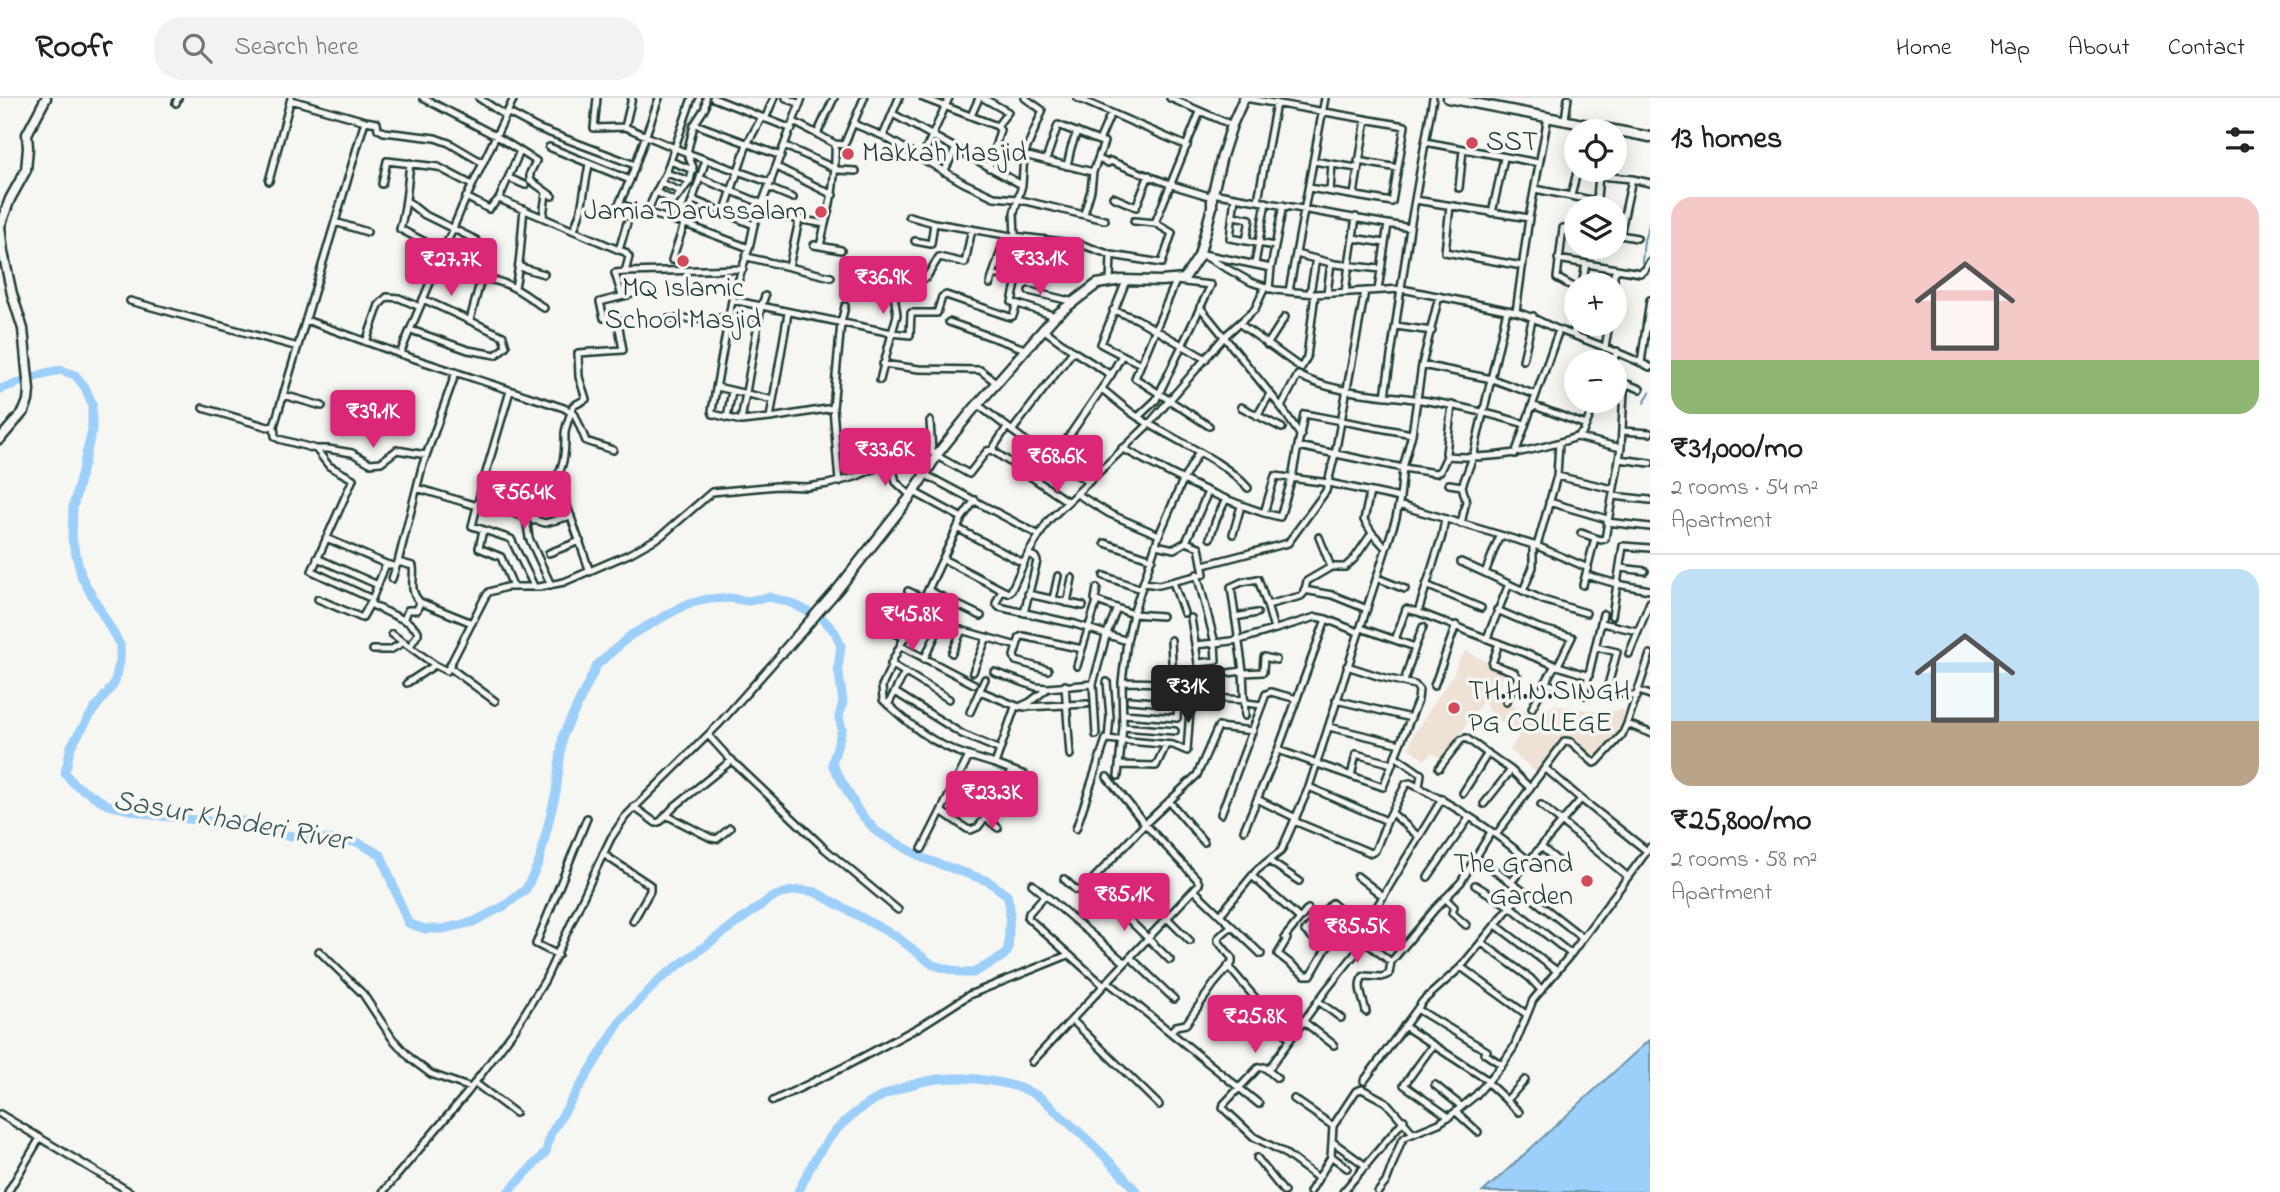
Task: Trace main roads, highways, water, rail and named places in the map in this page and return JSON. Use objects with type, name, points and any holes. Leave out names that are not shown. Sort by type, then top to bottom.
[{"type":"water","points":[[1650,1039],[1650,1192],[1483,1192]]},
{"type":"waterway","points":[[1642,262],[1644,240],[1650,222]]},
{"type":"waterway","name":"Sasur Khaderi River","points":[[0,389],[61,370],[75,375],[85,387],[92,404],[92,431],[73,507],[72,539],[82,578],[120,645],[120,661],[114,684],[71,746],[65,773],[74,784],[108,805],[153,815],[207,821],[244,821],[272,834],[357,842],[381,855],[408,923],[425,929],[442,929],[473,922],[506,905],[526,889],[539,862],[556,792],[563,735],[597,665],[631,635],[685,605],[707,599],[730,598],[748,601],[769,597],[791,603],[823,619],[835,632],[841,646],[838,667],[843,702],[839,717],[842,729],[832,764],[859,812],[877,832],[925,859],[988,881],[1007,895],[1010,907],[1008,951],[973,973],[933,965],[897,937],[815,892],[793,891],[771,898],[660,979],[621,1020],[550,1135],[546,1152],[508,1192]]},
{"type":"waterway","points":[[1644,403],[1650,392]]},
{"type":"waterway","name":"Sasur Khaderi River","points":[[798,1192],[829,1139],[845,1121],[864,1107],[906,1086],[953,1078],[1001,1083],[1038,1096],[1101,1153],[1137,1192]]},
{"type":"place","name":"SST","points":[[1472,143]]},
{"type":"place","name":"Makkah Masjid","points":[[848,154]]},
{"type":"place","name":"Jamia Darussalam","points":[[821,212]]},
{"type":"place","name":"MQ Islamic School Masjid","points":[[683,261]]},
{"type":"place","name":"TH.H.N.SINGH PG COLLEGE","points":[[1454,708]]},
{"type":"place","name":"The Grand Garden","points":[[1587,881]]}]
